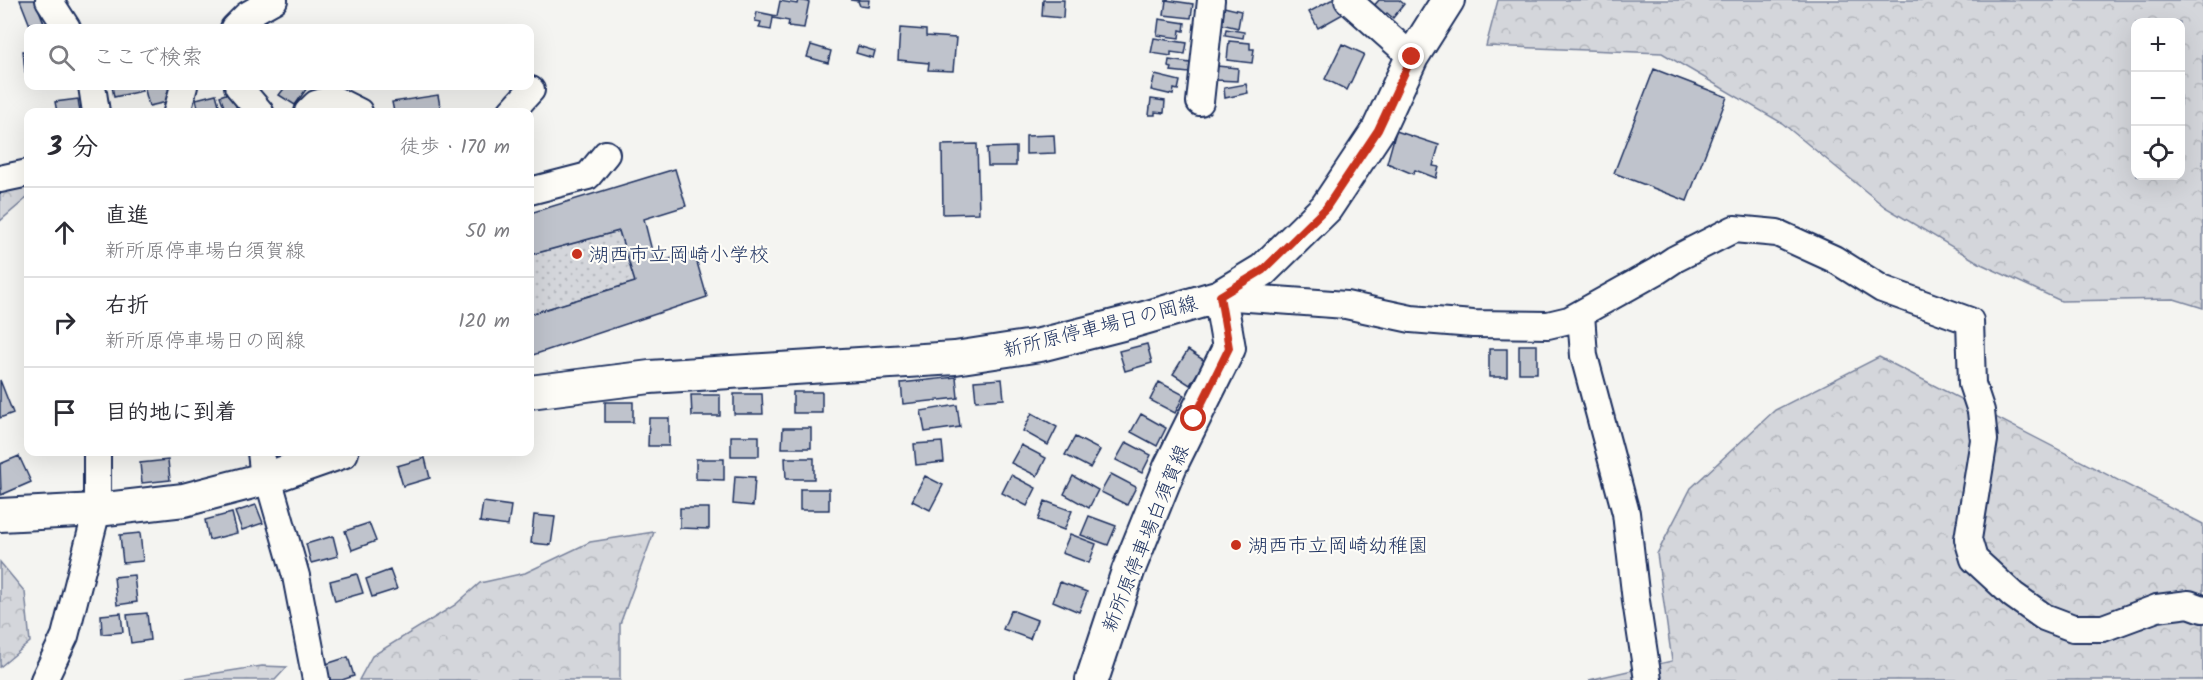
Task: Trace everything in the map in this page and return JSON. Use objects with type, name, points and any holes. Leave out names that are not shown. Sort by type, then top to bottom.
[{"type":"main road","name":"新所原停車場日の岡線","points":[[534,392],[651,377],[955,358],[1040,345],[1220,296],[1263,270],[1326,208],[1378,130],[1412,57],[1448,0]]},
{"type":"main road","name":"新所原停車場白須賀線","points":[[1093,678],[1128,570],[1170,467],[1229,348],[1220,296]]},
{"type":"main road","points":[[0,515],[97,510],[184,501],[265,469],[324,456]]},
{"type":"street","points":[[49,0],[64,24]]},
{"type":"street","points":[[238,15],[274,0]]},
{"type":"street","points":[[1200,102],[1210,0]]},
{"type":"street","points":[[1348,0],[1412,57]]},
{"type":"street","points":[[93,90],[95,108]]},
{"type":"street","points":[[178,108],[183,90]]},
{"type":"street","points":[[241,90],[257,108]]},
{"type":"street","points":[[515,108],[531,90]]},
{"type":"street","points":[[312,108],[316,104],[333,99],[351,108]]},
{"type":"street","points":[[534,190],[588,176],[606,154]]},
{"type":"street","points":[[0,180],[24,174]]},
{"type":"street","points":[[1220,296],[1346,305],[1411,319],[1473,324],[1548,325],[1569,320],[1581,314],[1675,259],[1734,229],[1777,233],[1834,259],[1882,289],[1970,321],[1972,384],[1981,411],[1984,440],[1968,539],[1974,559],[2013,595],[2044,617],[2073,628],[2103,628],[2157,608],[2189,604],[2203,609]]},
{"type":"street","points":[[1581,314],[1584,356],[1626,513],[1648,680]]},
{"type":"street","points":[[44,680],[65,636],[97,510],[97,456]]},
{"type":"street","points":[[265,469],[296,576],[316,680]]},
{"type":"green space","points":[[1498,0],[2203,0],[2203,308],[2174,299],[2061,301],[1981,264],[1885,207],[1782,123],[1662,53],[1486,46]]},
{"type":"green space","points":[[0,176],[24,181],[24,200],[0,221]]},
{"type":"green space","points":[[619,231],[635,282],[534,313],[534,254]]},
{"type":"green space","points":[[1879,357],[2203,524],[2203,680],[1589,680],[1672,661],[1657,554],[1691,488],[1775,410]]},
{"type":"green space","points":[[654,532],[620,624],[620,680],[359,680],[372,656],[455,605],[480,583],[525,573],[590,542]]},
{"type":"green space","points":[[0,562],[25,592],[30,642],[0,667]]},
{"type":"green space","points":[[262,666],[287,667],[275,680],[172,680]]},
{"type":"building","points":[[20,0],[35,0],[44,24],[29,24]]},
{"type":"building","points":[[798,0],[809,2],[804,28],[788,26],[789,21],[773,18],[771,30],[759,28],[761,22],[755,21],[757,12],[777,16],[780,1],[797,4]]},
{"type":"building","points":[[850,0],[869,0],[868,7],[860,6],[858,1]]},
{"type":"building","points":[[1043,0],[1064,0],[1063,18],[1042,16]]},
{"type":"building","points":[[1166,0],[1193,4],[1191,18],[1164,15]]},
{"type":"building","points":[[1335,0],[1343,14],[1318,28],[1309,12]]},
{"type":"building","points":[[1379,0],[1399,0],[1404,4],[1393,18],[1387,13],[1384,17],[1372,8]]},
{"type":"building","points":[[1224,7],[1241,11],[1238,28],[1221,24]]},
{"type":"building","points":[[1159,19],[1185,23],[1184,31],[1180,30],[1179,38],[1157,35]]},
{"type":"building","points":[[900,28],[926,30],[926,36],[956,38],[953,71],[928,70],[929,63],[898,60]]},
{"type":"building","points":[[1226,29],[1244,32],[1243,38],[1225,35]]},
{"type":"building","points":[[1154,38],[1187,43],[1185,54],[1171,52],[1171,56],[1151,53]]},
{"type":"building","points":[[1229,41],[1250,43],[1250,49],[1254,49],[1252,63],[1227,60]]},
{"type":"building","points":[[1342,44],[1364,54],[1347,90],[1325,79]]},
{"type":"building","points":[[811,45],[831,51],[828,63],[807,57]]},
{"type":"building","points":[[858,46],[875,51],[873,58],[856,53]]},
{"type":"building","points":[[1169,60],[1190,63],[1189,73],[1171,71],[1172,68],[1168,67]]},
{"type":"building","points":[[1217,66],[1238,68],[1237,81],[1215,80]]},
{"type":"building","points":[[1654,69],[1727,97],[1687,201],[1614,173]]},
{"type":"building","points":[[1155,75],[1180,81],[1178,90],[1174,89],[1173,95],[1151,90]]},
{"type":"building","points":[[1246,84],[1248,93],[1225,98],[1224,88]]},
{"type":"building","points":[[113,90],[142,90],[142,91],[114,97]]},
{"type":"building","points":[[145,90],[174,90],[176,100],[149,106]]},
{"type":"building","points":[[283,90],[306,90],[295,105],[279,95]]},
{"type":"building","points":[[231,92],[237,108],[224,108],[220,96]]},
{"type":"building","points":[[216,94],[220,108],[198,108],[196,99]]},
{"type":"building","points":[[438,95],[440,108],[393,108],[392,102]]},
{"type":"building","points":[[78,99],[79,108],[56,108],[55,102]]},
{"type":"building","points":[[1151,99],[1165,101],[1164,113],[1155,112],[1155,115],[1149,115]]},
{"type":"building","points":[[1396,131],[1439,145],[1433,166],[1439,167],[1436,178],[1415,170],[1413,174],[1387,163]]},
{"type":"building","points":[[1054,135],[1055,153],[1026,154],[1026,136]]},
{"type":"building","points":[[977,144],[979,213],[943,214],[942,145]]},
{"type":"building","points":[[1016,147],[1016,166],[988,166],[987,148]]},
{"type":"building","points":[[675,169],[686,206],[644,219],[655,263],[694,252],[707,297],[534,355],[534,313],[635,282],[619,231],[534,254],[534,212]]},
{"type":"building","points":[[1147,344],[1152,363],[1125,371],[1119,351]]},
{"type":"building","points":[[1519,345],[1537,345],[1537,373],[1519,373]]},
{"type":"building","points":[[1489,349],[1507,349],[1507,377],[1489,377]]},
{"type":"building","points":[[1188,350],[1205,361],[1190,385],[1173,374]]},
{"type":"building","points":[[956,377],[958,398],[903,404],[901,383]]},
{"type":"building","points":[[1002,379],[1004,399],[976,401],[974,381]]},
{"type":"building","points":[[0,380],[13,413],[0,418]]},
{"type":"building","points":[[1159,382],[1184,395],[1175,413],[1150,400]]},
{"type":"building","points":[[793,392],[822,392],[822,413],[793,413]]},
{"type":"building","points":[[734,394],[762,394],[763,414],[734,414]]},
{"type":"building","points":[[691,395],[720,395],[720,416],[692,416]]},
{"type":"building","points":[[605,402],[633,402],[633,422],[605,422]]},
{"type":"building","points":[[957,405],[960,427],[925,432],[921,411]]},
{"type":"building","points":[[1032,413],[1057,427],[1048,445],[1023,431]]},
{"type":"building","points":[[1141,414],[1166,428],[1157,446],[1131,432]]},
{"type":"building","points":[[649,418],[669,418],[669,446],[648,446]]},
{"type":"building","points":[[783,428],[811,428],[811,448],[782,448]]},
{"type":"building","points":[[731,436],[759,436],[759,456],[731,456]]},
{"type":"building","points":[[1075,437],[1100,450],[1090,468],[1065,455]]},
{"type":"building","points":[[942,442],[944,462],[916,465],[914,444]]},
{"type":"building","points":[[1126,442],[1151,455],[1142,473],[1116,460]]},
{"type":"building","points":[[1021,445],[1046,458],[1037,476],[1011,463]]},
{"type":"building","points":[[19,456],[31,482],[1,495],[0,464]]},
{"type":"building","points":[[425,458],[430,478],[403,486],[397,466]]},
{"type":"building","points":[[785,458],[814,458],[814,479],[786,479]]},
{"type":"building","points":[[696,459],[724,459],[724,480],[696,479]]},
{"type":"building","points":[[168,460],[170,480],[142,483],[140,463]]},
{"type":"building","points":[[1111,474],[1136,487],[1127,505],[1101,492]]},
{"type":"building","points":[[1011,475],[1036,488],[1027,506],[1002,493]]},
{"type":"building","points":[[735,476],[755,477],[753,506],[733,504]]},
{"type":"building","points":[[925,476],[943,485],[930,510],[912,501]]},
{"type":"building","points":[[1073,476],[1098,490],[1089,508],[1064,494]]},
{"type":"building","points":[[800,489],[829,489],[829,510],[800,510]]},
{"type":"building","points":[[1045,501],[1072,511],[1064,530],[1038,520]]},
{"type":"building","points":[[483,502],[511,506],[508,526],[480,522]]},
{"type":"building","points":[[256,505],[263,523],[242,530],[235,512]]},
{"type":"building","points":[[680,508],[709,508],[709,529],[680,528]]},
{"type":"building","points":[[232,513],[237,533],[209,540],[205,520]]},
{"type":"building","points":[[534,515],[555,517],[551,545],[531,543]]},
{"type":"building","points":[[1089,516],[1116,526],[1108,545],[1081,535]]},
{"type":"building","points":[[369,523],[376,541],[352,550],[345,531]]},
{"type":"building","points":[[140,533],[143,561],[123,563],[120,535]]},
{"type":"building","points":[[1070,534],[1096,544],[1089,563],[1062,553]]},
{"type":"building","points":[[333,536],[338,556],[311,563],[306,544]]},
{"type":"building","points":[[390,570],[397,589],[372,597],[366,579]]},
{"type":"building","points":[[357,574],[363,593],[335,601],[330,581]]},
{"type":"building","points":[[134,575],[137,602],[117,605],[114,577]]},
{"type":"building","points":[[1060,582],[1087,592],[1079,612],[1053,601]]},
{"type":"building","points":[[1011,610],[1037,620],[1030,639],[1003,629]]},
{"type":"building","points":[[121,613],[123,632],[102,634],[101,615]]},
{"type":"building","points":[[147,613],[150,640],[131,643],[127,615]]},
{"type":"building","points":[[348,657],[354,676],[342,680],[329,680],[323,665]]},
{"type":"place","name":"湖西市立岡崎小学校","points":[[577,254]]},
{"type":"place","name":"湖西市立岡崎幼稚園","points":[[1236,545]]},
{"type":"route","points":[[1194,419],[1229,348],[1220,296],[1263,270],[1326,208],[1378,130],[1412,57]]}]
